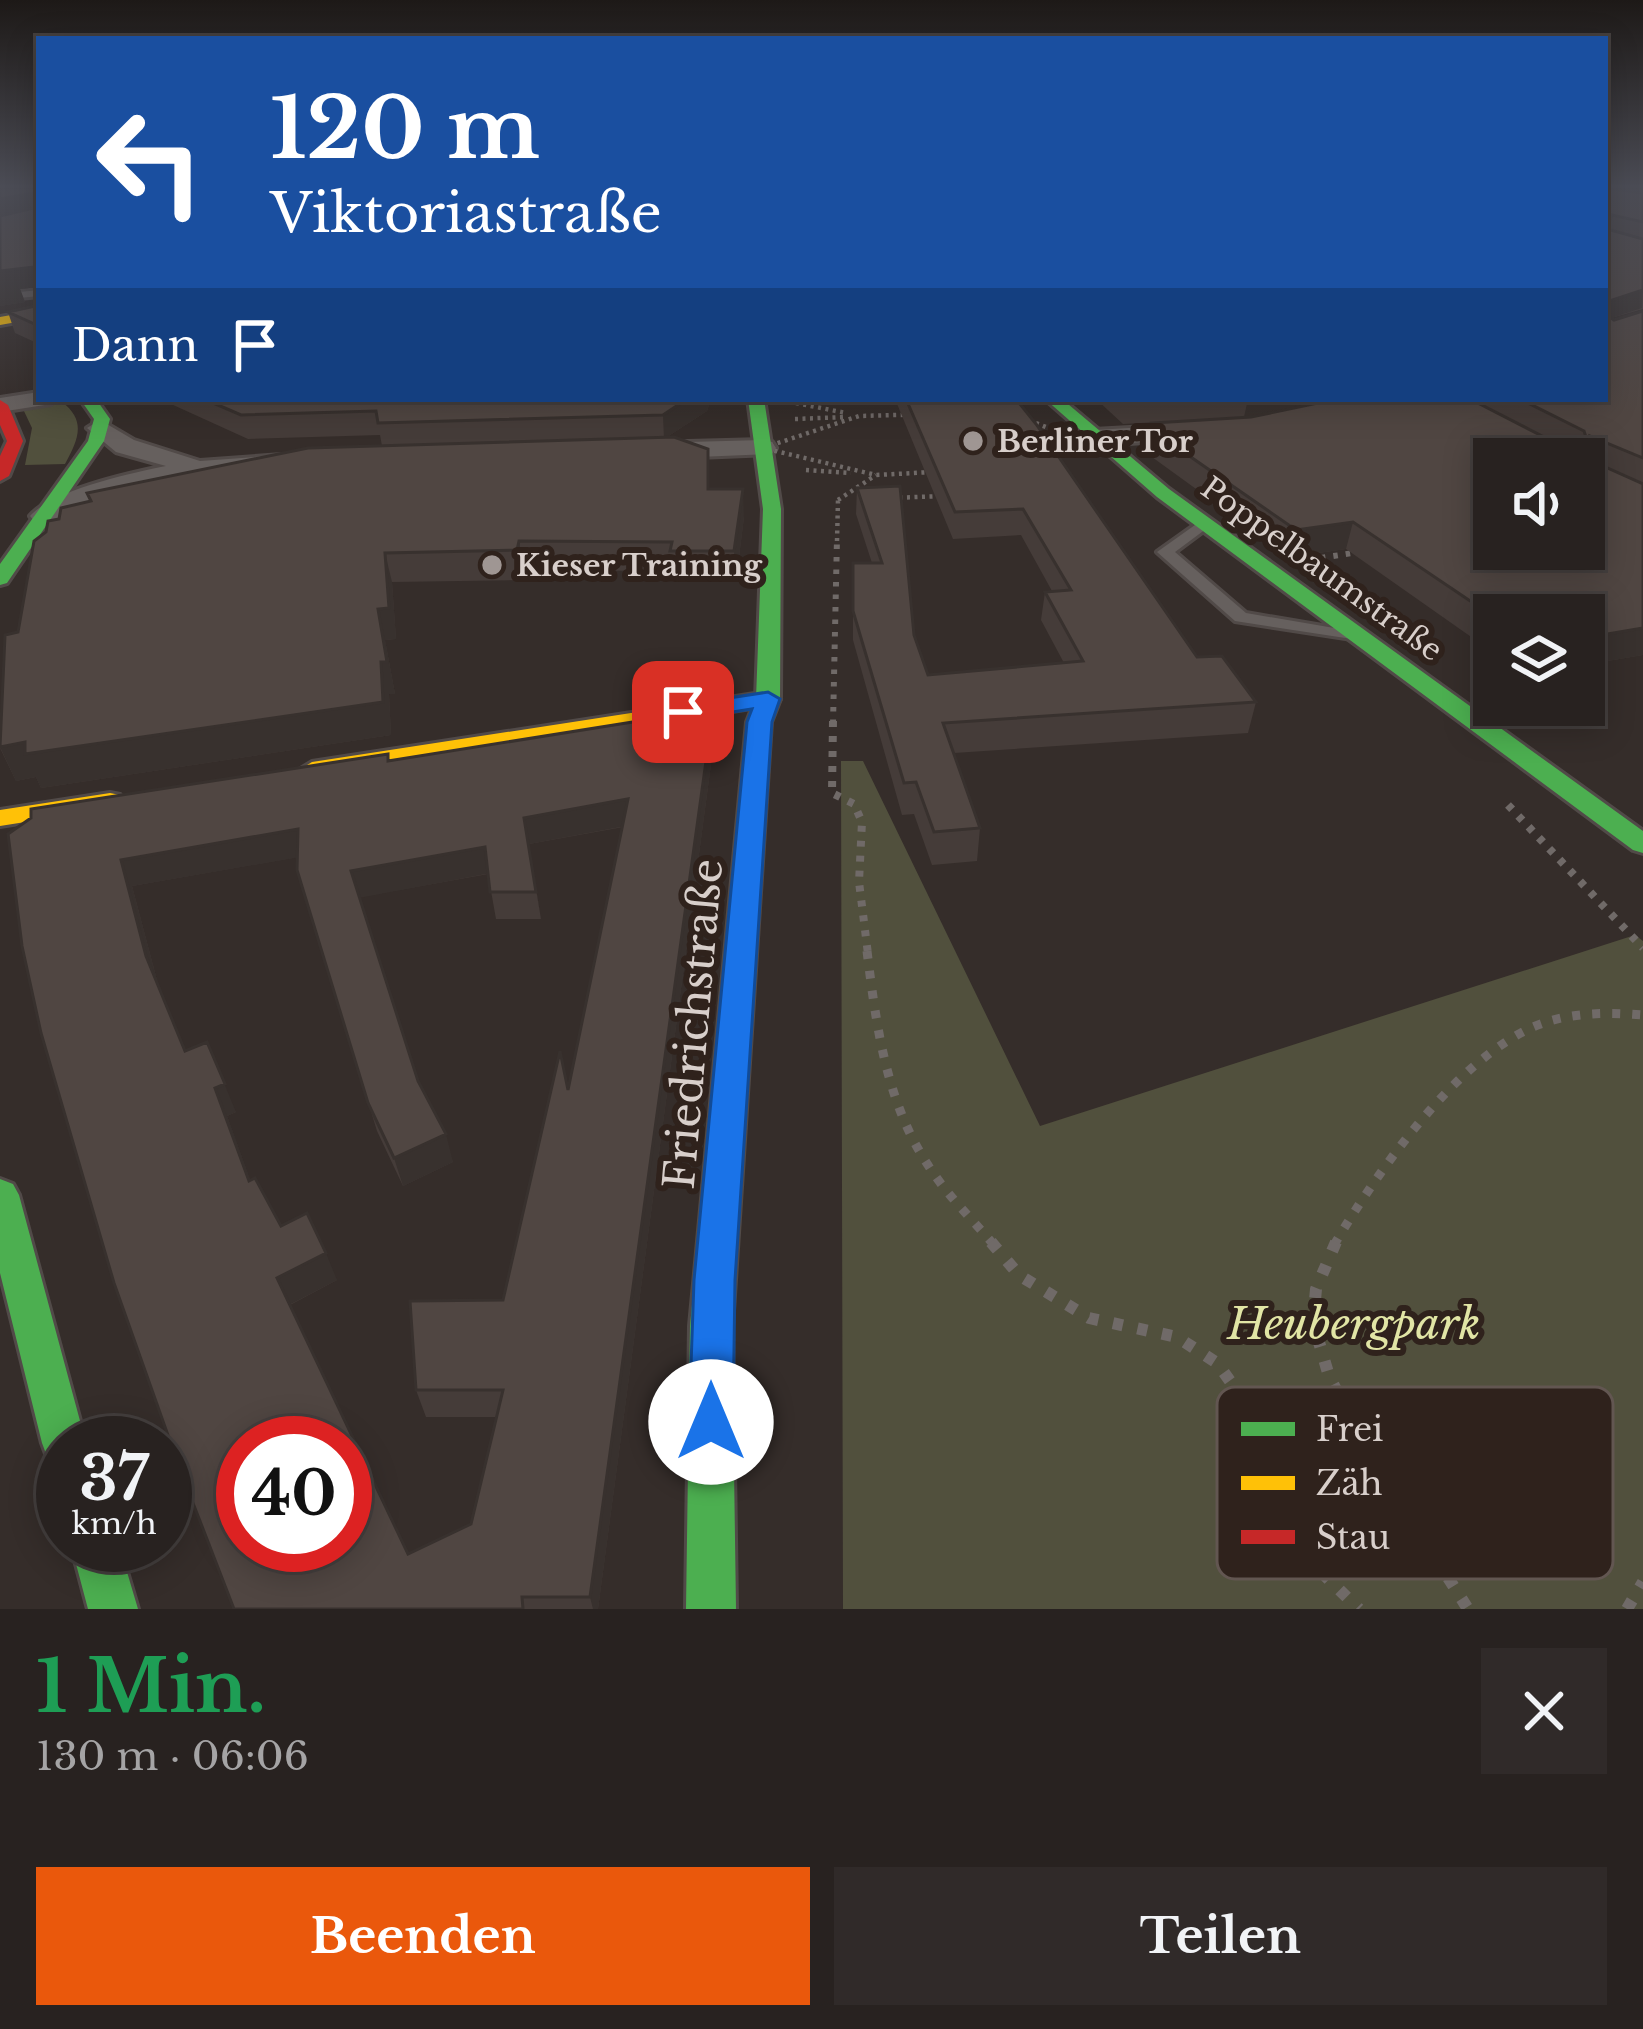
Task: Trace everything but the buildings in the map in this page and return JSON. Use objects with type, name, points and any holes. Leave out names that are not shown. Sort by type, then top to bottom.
[{"type":"street","points":[[1,305],[36,310]]},
{"type":"street","points":[[0,476],[16,448],[15,428],[0,405],[36,400]]},
{"type":"street","points":[[1,573],[80,470],[102,419],[90,402]]},
{"type":"street","name":"Poppelbaumstraße","points":[[1055,402],[1085,439],[1207,523],[1643,844]]},
{"type":"street","points":[[100,428],[125,446],[196,466]]},
{"type":"street","points":[[1085,439],[1223,430]]},
{"type":"street","points":[[619,452],[761,434]]},
{"type":"street","name":"Friedrichstraße","points":[[711,1609],[711,1326],[760,722],[768,699],[772,509],[761,434]]},
{"type":"street","points":[[45,516],[94,494],[196,466],[313,462]]},
{"type":"street","points":[[278,775],[768,699]]},
{"type":"street","points":[[0,818],[139,796]]},
{"type":"street","points":[[0,1195],[57,1416]]},
{"type":"street","points":[[102,1572],[113,1609]]},
{"type":"lane","points":[[1,305],[36,294]]},
{"type":"lane","points":[[1207,523],[1165,553],[1241,616],[1361,637]]},
{"type":"path","points":[[796,403],[859,416]]},
{"type":"path","points":[[761,434],[859,416],[1008,412],[1085,439]]},
{"type":"path","points":[[761,434],[859,416]]},
{"type":"path","points":[[761,434],[876,476],[1028,467],[1085,439]]},
{"type":"path","points":[[761,434],[876,476]]},
{"type":"path","points":[[838,500],[876,476]]},
{"type":"path","points":[[885,498],[955,496]]},
{"type":"path","points":[[838,500],[861,500]]},
{"type":"path","points":[[838,500],[832,793],[854,804],[862,823],[859,882],[878,1039],[905,1122],[928,1166],[1019,1275],[1089,1318],[1130,1323],[1177,1337],[1217,1364],[1234,1387]]},
{"type":"path","points":[[1266,568],[1376,549]]},
{"type":"path","points":[[1502,798],[1643,948]]},
{"type":"path","points":[[1336,1387],[1312,1318],[1324,1258],[1355,1202],[1488,1057],[1526,1031],[1572,1015],[1643,1015]]},
{"type":"path","points":[[1328,1579],[1359,1609]]},
{"type":"path","points":[[1449,1579],[1468,1609]]},
{"type":"path","points":[[1627,1609],[1643,1582]]},
{"type":"green space","points":[[62,402],[75,416],[78,431],[65,464],[25,465],[32,428],[23,409]]},
{"type":"green space","name":"Heubergpark","points":[[841,761],[863,761],[1040,1126],[1635,935],[1643,941],[1643,1609],[843,1609]]},
{"type":"traffic: fast","points":[[0,579],[96,441],[102,419],[90,402]]},
{"type":"traffic: fast","points":[[711,1609],[711,1326],[759,722],[768,699],[772,509],[756,402]]},
{"type":"traffic: fast","points":[[1057,402],[1163,493],[1643,844]]},
{"type":"traffic: fast","points":[[0,1195],[57,1416]]},
{"type":"traffic: fast","points":[[103,1572],[113,1609]]},
{"type":"traffic: slow","points":[[0,321],[36,315]]},
{"type":"traffic: slow","points":[[312,770],[768,699]]},
{"type":"traffic: slow","points":[[0,818],[110,801]]},
{"type":"traffic: jam","points":[[0,405],[15,441],[0,476]]},
{"type":"place","name":"Berliner Tor","points":[[973,441]]},
{"type":"place","name":"Kieser Training","points":[[492,565]]},
{"type":"route","points":[[683,712],[768,699],[760,722],[714,1280],[711,1422]]}]
